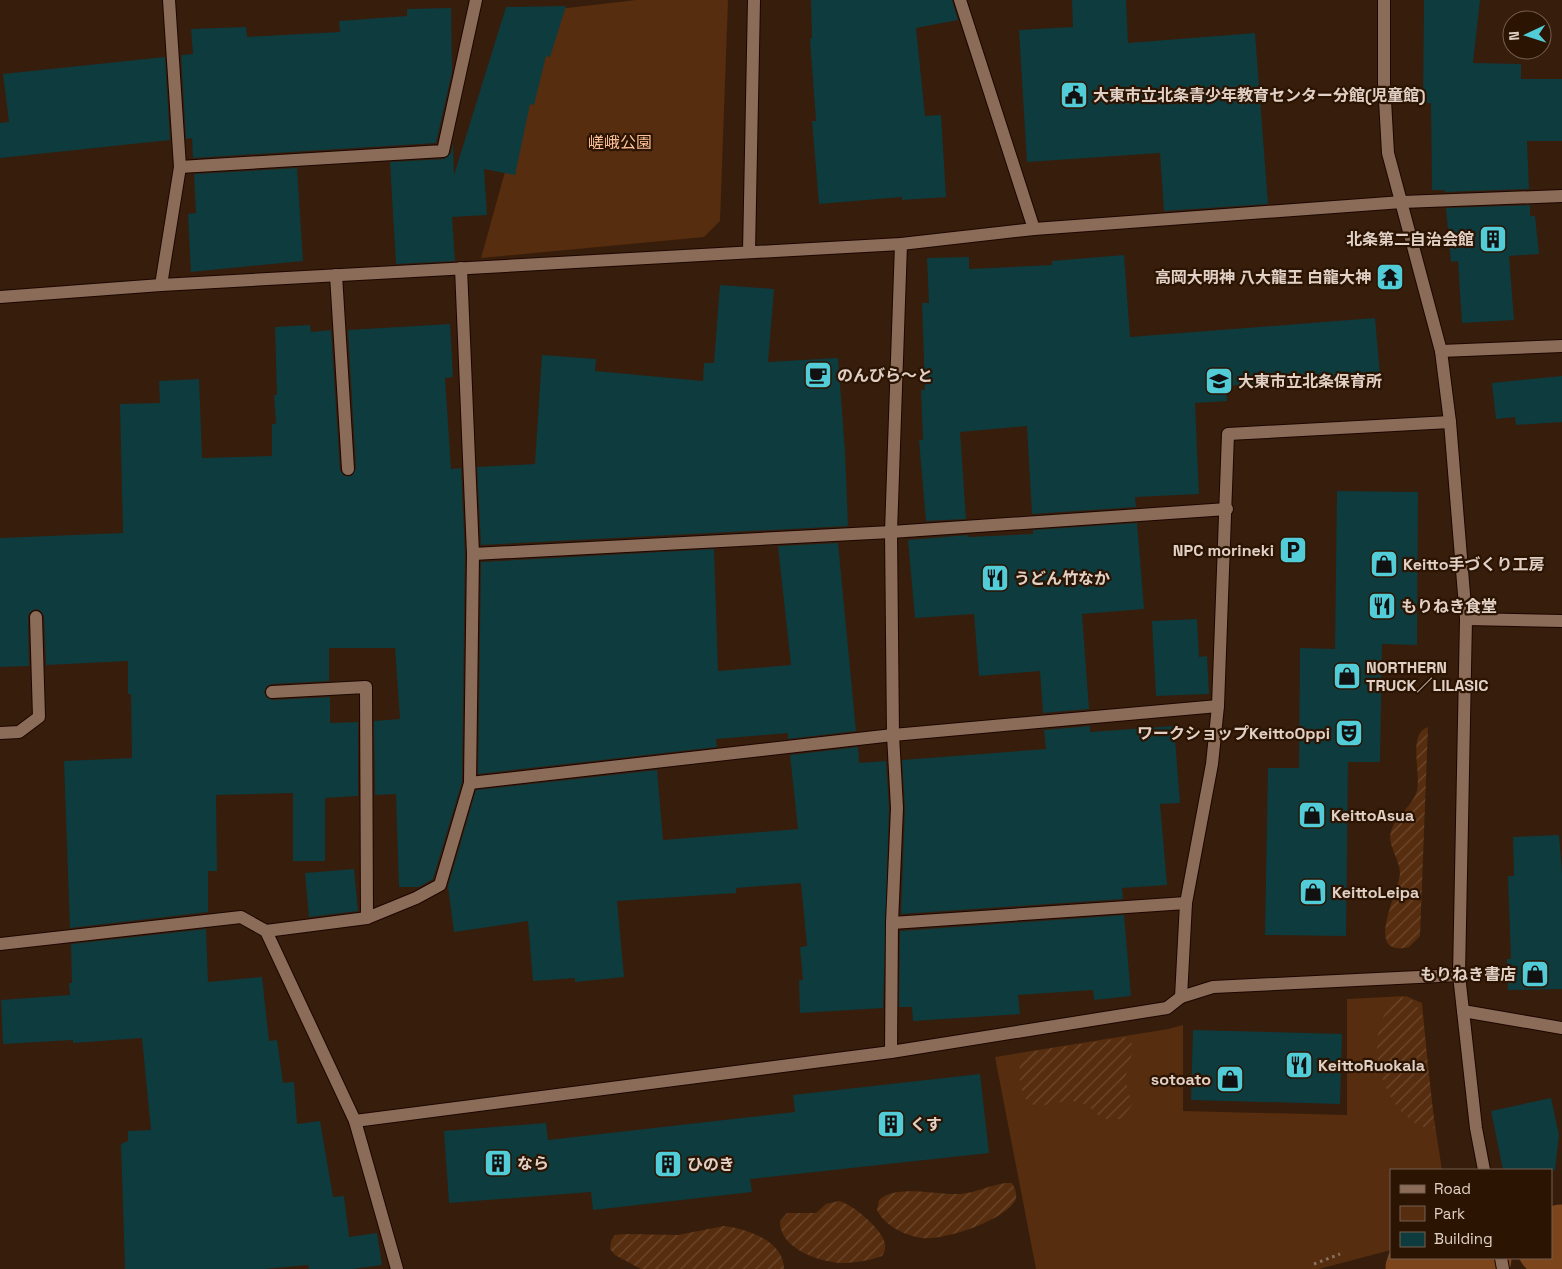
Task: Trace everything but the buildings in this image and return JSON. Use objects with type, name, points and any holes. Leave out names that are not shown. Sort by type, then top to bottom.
[{"type":"street","points":[[161,285],[180,167],[170,0]]},
{"type":"street","points":[[180,167],[443,151],[476,0]]},
{"type":"street","points":[[748,252],[754,0]]},
{"type":"street","points":[[960,0],[1034,229]]},
{"type":"street","points":[[1384,0],[1384,83],[1388,154],[1441,351],[1450,422],[1466,619],[1459,974],[1476,1128],[1484,1169]]},
{"type":"street","points":[[0,298],[161,285],[901,244],[1034,229],[1402,202],[1562,196]]},
{"type":"street","points":[[891,1052],[892,923],[897,808],[892,735],[891,532],[901,244]]},
{"type":"street","points":[[266,931],[367,918],[416,898],[440,885],[470,783],[473,554],[461,268]]},
{"type":"street","points":[[336,275],[348,469]]},
{"type":"street","points":[[1441,351],[1562,346]]},
{"type":"street","points":[[1181,997],[1186,903],[1212,764],[1218,706],[1227,509],[1228,434],[1450,422]]},
{"type":"street","points":[[473,554],[891,532],[1227,509]]},
{"type":"street","points":[[0,733],[19,732],[39,717],[36,617]]},
{"type":"street","points":[[1466,619],[1562,621]]},
{"type":"street","points":[[272,692],[366,687],[367,918]]},
{"type":"street","points":[[470,783],[892,735],[1218,706]]},
{"type":"street","points":[[892,923],[1186,903]]},
{"type":"street","points":[[0,944],[241,917],[266,931],[356,1121],[397,1269]]},
{"type":"street","points":[[356,1121],[891,1052],[1167,1008],[1181,997],[1213,987],[1459,974]]},
{"type":"street","points":[[1463,1011],[1562,1028]]},
{"type":"path","points":[[1314,1264],[1340,1254]]},
{"type":"green space","name":"嵯峨公園","points":[[636,0],[728,0],[720,221],[704,237],[481,258],[550,10]]},
{"type":"green space","points":[[1428,727],[1420,936],[1409,947],[1395,948],[1388,943],[1385,934],[1386,922],[1400,873],[1390,837],[1395,822],[1416,794],[1418,777],[1416,747],[1421,731]]},
{"type":"green space","points":[[1406,996],[1422,1003],[1432,1106],[1442,1169],[1390,1169],[1390,1250],[1319,1269],[1036,1269],[995,1057],[1183,1025],[1183,1111],[1347,1115],[1347,999]]},
{"type":"green space","points":[[1401,997],[1412,1000],[1422,1013],[1435,1128],[1431,1129],[1413,1122],[1399,1108],[1387,1090],[1380,1070],[1377,1049],[1379,1028],[1387,1011]]},
{"type":"green space","points":[[1128,1037],[1131,1042],[1132,1052],[1126,1081],[1132,1105],[1121,1119],[1103,1119],[1089,1107],[1078,1102],[1069,1101],[1035,1105],[1028,1102],[1023,1094],[1019,1069],[1027,1052]]},
{"type":"green space","points":[[1012,1183],[1016,1194],[1015,1201],[1008,1208],[986,1222],[943,1236],[921,1238],[908,1235],[885,1221],[877,1210],[879,1200],[886,1195],[896,1192],[917,1191],[960,1194]]},
{"type":"green space","points":[[839,1201],[859,1212],[879,1232],[885,1246],[882,1256],[865,1261],[837,1263],[815,1258],[804,1253],[787,1240],[782,1231],[780,1221],[787,1213],[816,1213],[826,1204]]},
{"type":"green space","points":[[724,1226],[744,1230],[763,1238],[778,1251],[784,1269],[641,1269],[615,1255],[610,1249],[611,1241],[615,1235],[678,1235]]},
{"type":"waterway","points":[[1552,1243],[1562,1240]]},
{"type":"waterway","points":[[1421,1269],[1471,1259]]},
{"type":"place","name":"大東市立北条青少年教育センター分館(児童館)","points":[[1074,95]]},
{"type":"place","name":"北条第二自治会館","points":[[1493,239]]},
{"type":"place","name":"高岡大明神 八大龍王 白龍大神","points":[[1390,277]]},
{"type":"place","name":"のんびら～と","points":[[818,375]]},
{"type":"place","name":"大東市立北条保育所","points":[[1219,381]]},
{"type":"place","name":"NPC morineki","points":[[1293,550]]},
{"type":"place","name":"Keitto手づくり工房","points":[[1384,564]]},
{"type":"place","name":"うどん竹なか","points":[[995,578]]},
{"type":"place","name":"もりねき食堂","points":[[1382,606]]},
{"type":"place","name":"NORTHERN TRUCK／LILASIC","points":[[1347,676]]},
{"type":"place","name":"ワークショップKeittoOppi","points":[[1349,733]]},
{"type":"place","name":"KeittoAsua","points":[[1312,815]]},
{"type":"place","name":"KeittoLeipa","points":[[1313,892]]},
{"type":"place","name":"もりねき書店","points":[[1535,974]]},
{"type":"place","name":"KeittoRuokala","points":[[1299,1065]]},
{"type":"place","name":"sotoato","points":[[1230,1079]]},
{"type":"place","name":"くす","points":[[891,1124]]},
{"type":"place","name":"なら","points":[[498,1163]]},
{"type":"place","name":"ひのき","points":[[668,1164]]}]
